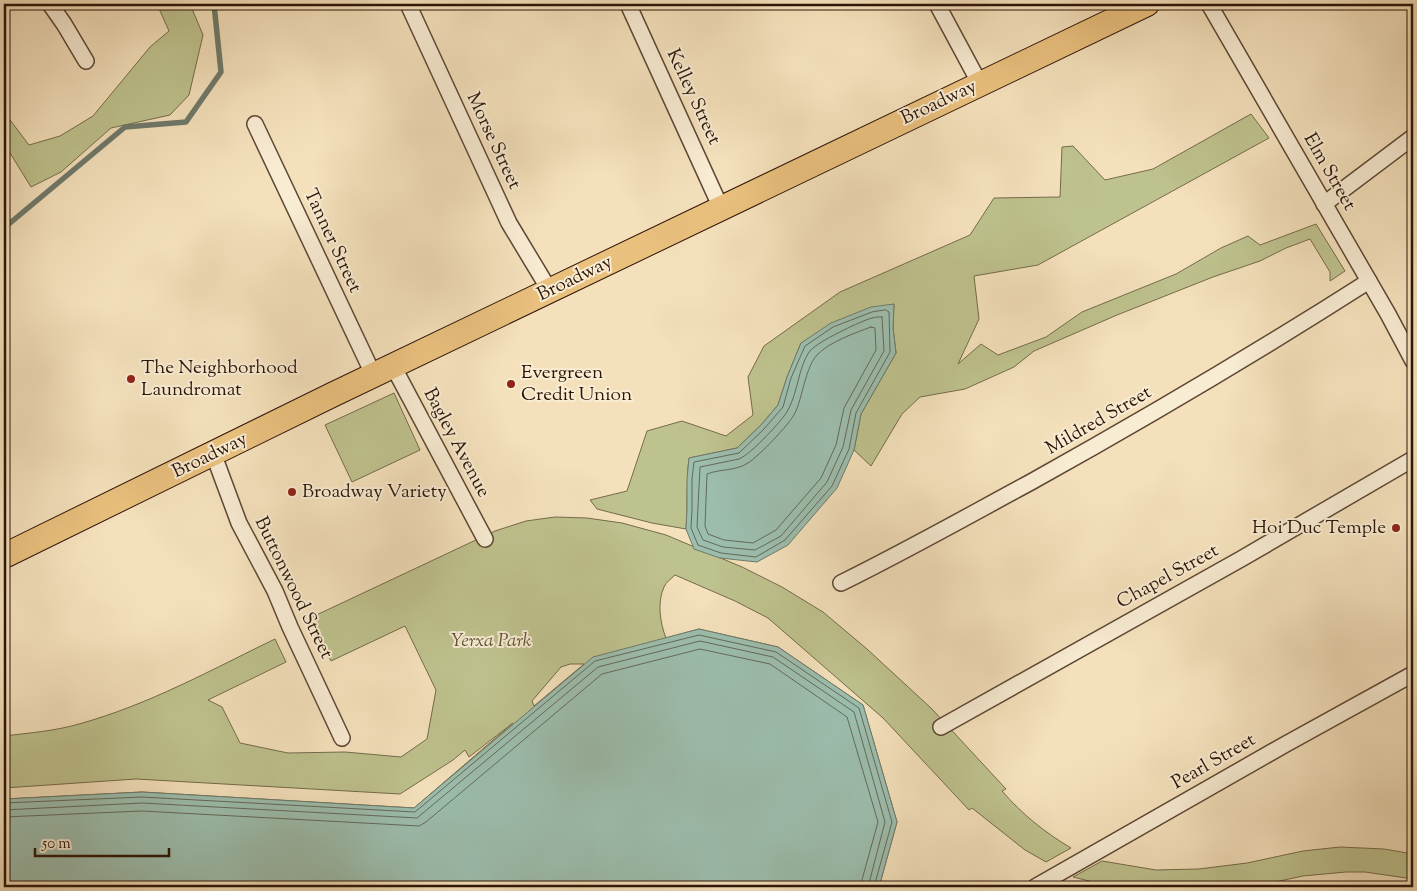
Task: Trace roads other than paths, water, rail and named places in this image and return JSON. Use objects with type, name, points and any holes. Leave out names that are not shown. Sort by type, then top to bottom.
[{"type":"main road","name":"Broadway","points":[[4,556],[164,479],[213,453],[1147,4]]},
{"type":"street","points":[[50,4],[86,61]]},
{"type":"street","name":"Morse Street","points":[[408,4],[509,223],[550,291]]},
{"type":"street","name":"Kelley Street","points":[[628,4],[721,208]]},
{"type":"street","points":[[937,4],[980,84]]},
{"type":"street","name":"Elm Street","points":[[1209,4],[1413,361]]},
{"type":"street","name":"Tanner Street","points":[[255,124],[383,371]]},
{"type":"street","points":[[1324,204],[1413,137]]},
{"type":"street","name":"Mildred Street","points":[[841,583],[908,550],[1134,424],[1290,332],[1369,281]]},
{"type":"street","name":"Bagley Avenue","points":[[383,371],[485,539]]},
{"type":"street","name":"Buttonwood Street","points":[[213,453],[239,523],[279,600],[342,738]]},
{"type":"street","name":"Chapel Street","points":[[941,727],[1240,559],[1413,459]]},
{"type":"street","name":"Pearl Street","points":[[1035,887],[1413,674]]},
{"type":"water","points":[[894,304],[893,328],[896,353],[861,414],[854,450],[837,488],[788,545],[757,562],[720,558],[694,549],[686,529],[689,458],[737,448],[761,425],[778,405],[801,343],[831,323],[871,307]]},
{"type":"water","points":[[699,629],[778,647],[863,705],[897,822],[879,887],[4,887],[4,799],[142,792],[414,808],[593,657]]},
{"type":"waterway","points":[[4,228],[125,127],[186,122],[221,72],[214,4]]},
{"type":"place","name":"The Neighborhood Laundromat","points":[[131,379]]},
{"type":"place","name":"Evergreen Credit Union","points":[[511,384]]},
{"type":"place","name":"Broadway Variety","points":[[292,492]]},
{"type":"place","name":"Hoi Duc Temple","points":[[1396,528]]},
{"type":"park label","name":"Yerxa Park","points":[[491,641]]}]
